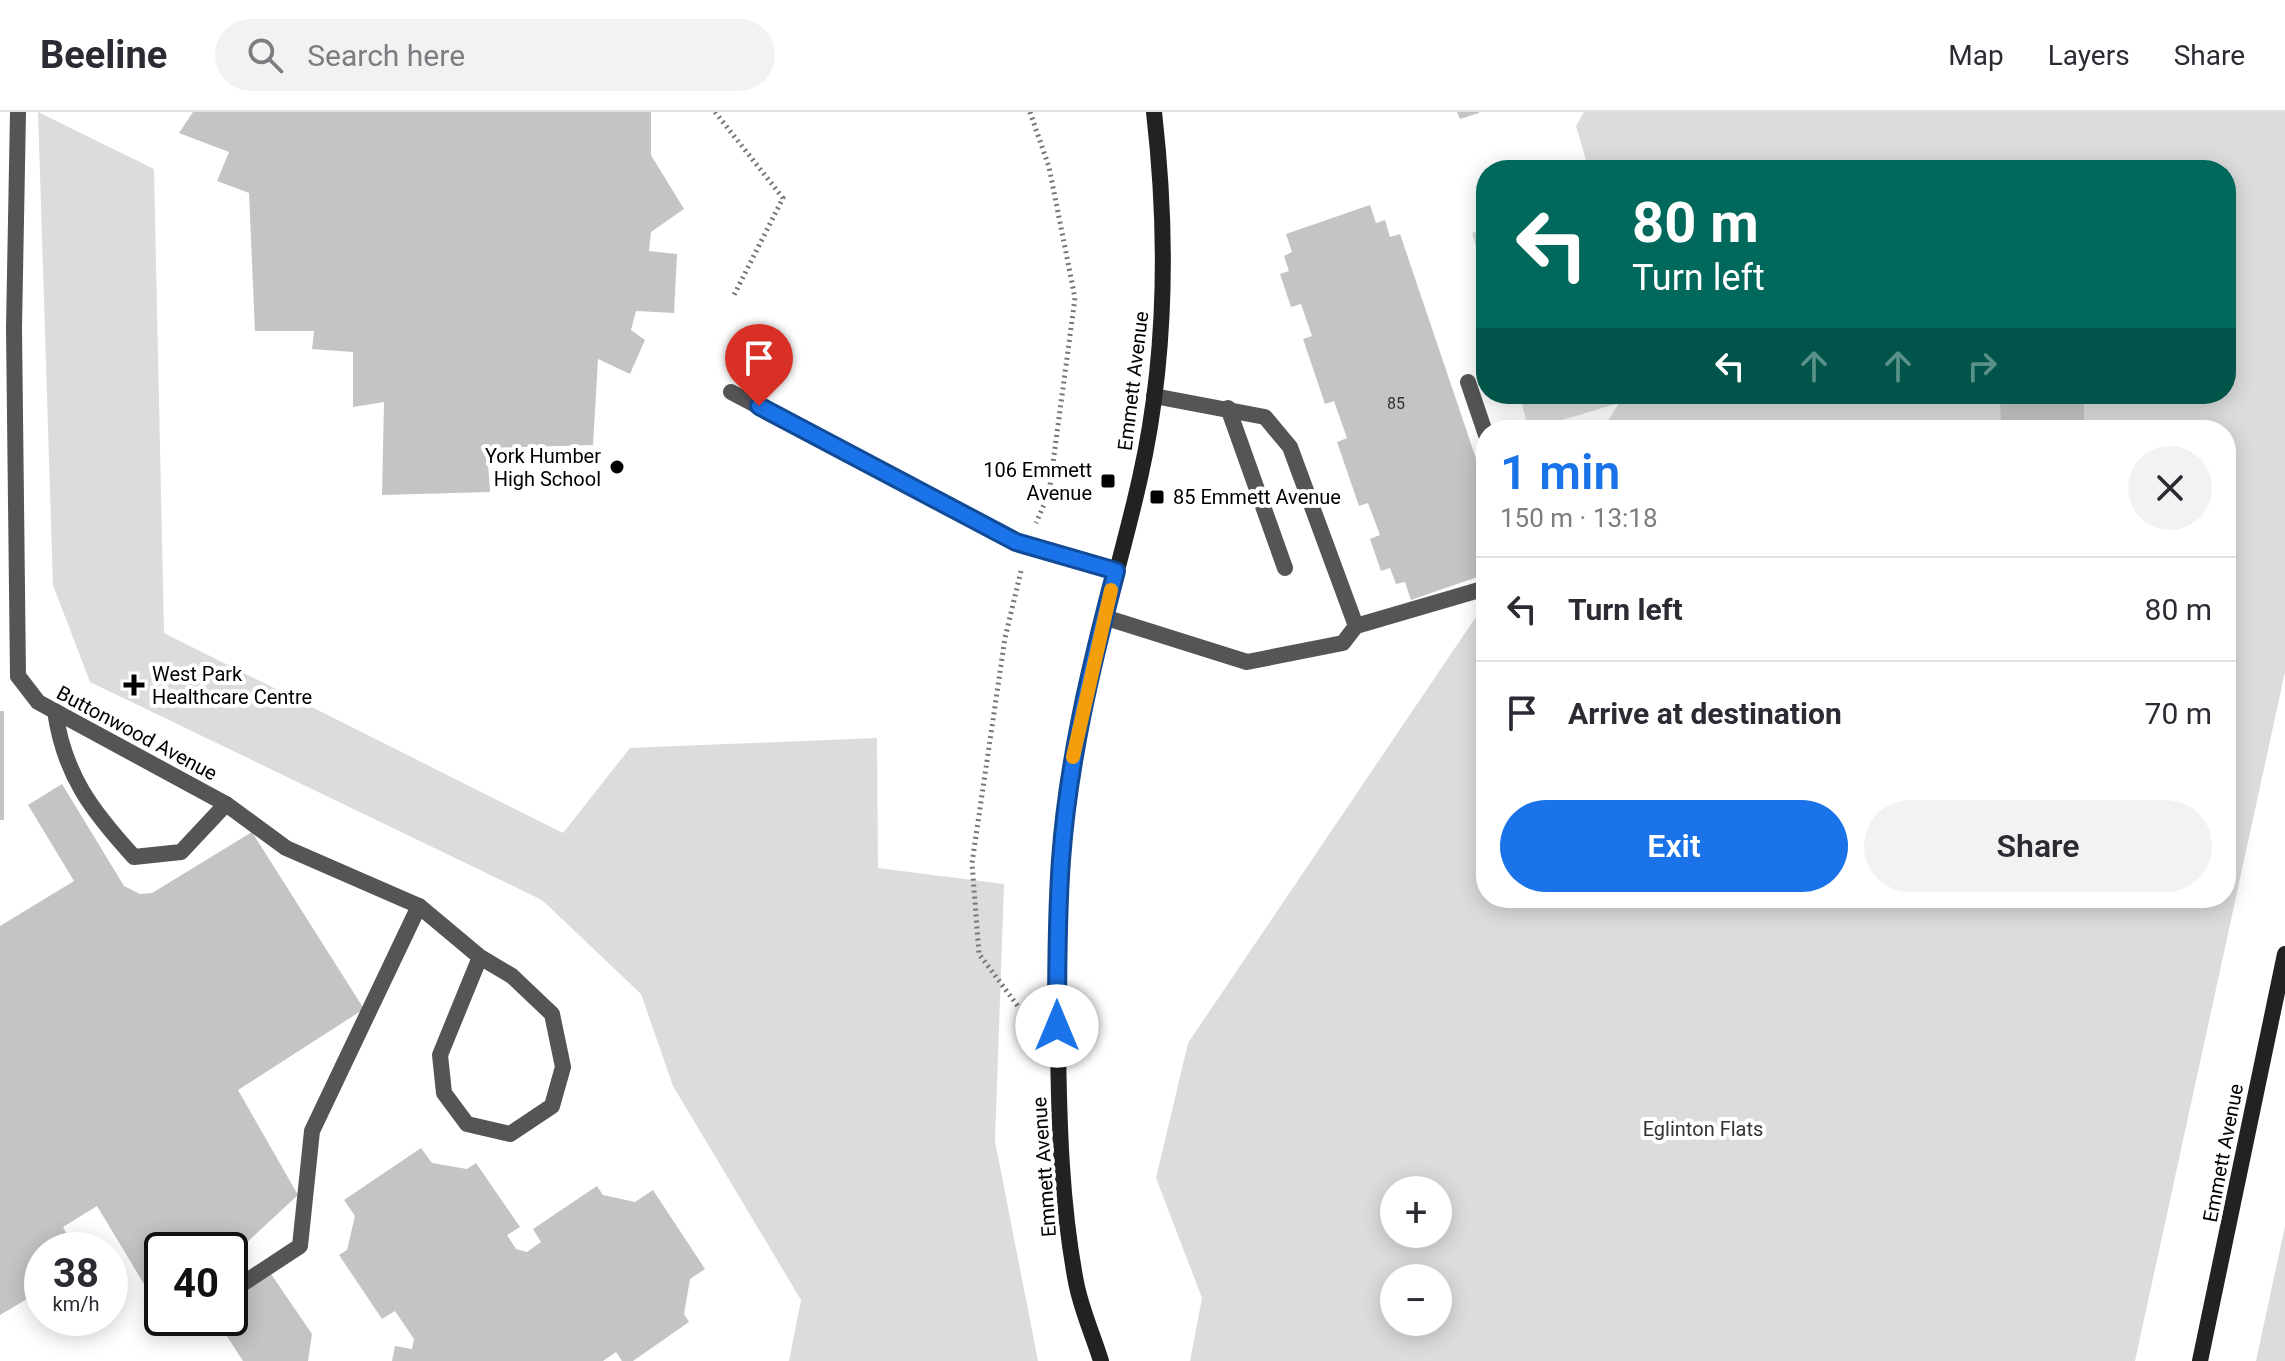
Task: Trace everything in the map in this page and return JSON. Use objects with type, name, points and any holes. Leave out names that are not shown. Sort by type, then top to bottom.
[{"type":"street","name":"Buttonwood Avenue","points":[[18,112],[18,279],[14,328],[18,676],[38,702],[226,804],[286,848],[419,906],[480,957],[512,976],[552,1014],[563,1067],[552,1106],[510,1134],[467,1124],[444,1093],[440,1055],[480,957]]},
{"type":"street","name":"Emmett Avenue","points":[[1101,1361],[1077,1287],[1067,1228],[1060,1116],[1057,959],[1061,859],[1069,785],[1104,617],[1140,477],[1154,396],[1163,297],[1163,213],[1154,112]]},
{"type":"street","points":[[0,283],[18,279]]},
{"type":"street","points":[[1468,382],[1481,420]]},
{"type":"street","points":[[731,392],[1016,542],[1116,571]]},
{"type":"street","points":[[1154,396],[1265,417],[1290,447],[1356,626]]},
{"type":"street","points":[[1228,408],[1285,568]]},
{"type":"street","points":[[1104,617],[1247,662],[1343,643],[1356,626],[1476,594]]},
{"type":"street","points":[[55,711],[61,748],[95,814],[134,857],[181,852],[226,804]]},
{"type":"street","points":[[248,1280],[300,1246],[312,1131],[419,906]]},
{"type":"street","name":"Emmett Avenue","points":[[2200,1361],[2285,954]]},
{"type":"path","points":[[715,112],[783,198],[734,295]]},
{"type":"green space","points":[[38,112],[154,169],[164,633],[563,833],[630,748],[877,738],[878,868],[1004,884],[995,1141],[1038,1361],[789,1361],[801,1300],[673,1086],[641,994],[542,900],[90,682],[53,585]]},
{"type":"green space","name":"Eglinton Flats","points":[[1584,112],[2285,112],[2285,672],[2236,897],[2236,420],[1608,420],[1618,404],[2236,404],[2236,160],[1586,160],[1576,126]]},
{"type":"green space","name":"Eglinton Flats","points":[[1522,404],[1616,404],[1562,420],[1526,420]]},
{"type":"green space","name":"Eglinton Flats","points":[[1476,617],[1476,908],[2234,908],[2135,1361],[1190,1361],[1202,1298],[1156,1178],[1188,1043]]},
{"type":"green space","points":[[2285,1226],[2285,1361],[2256,1361]]},
{"type":"building","points":[[193,112],[651,112],[651,155],[684,209],[651,232],[649,251],[677,254],[674,313],[636,311],[631,330],[645,340],[630,374],[598,359],[593,445],[487,448],[490,492],[382,495],[384,402],[353,407],[353,352],[312,349],[314,331],[255,331],[249,193],[217,181],[229,152],[179,133]]},
{"type":"building","points":[[1457,112],[1479,112],[1479,113],[1460,119]]},
{"type":"building","points":[[1370,205],[1376,223],[1385,220],[1390,237],[1400,234],[1476,458],[1476,577],[1411,600],[1405,582],[1396,584],[1390,568],[1381,571],[1370,539],[1380,535],[1368,503],[1359,506],[1337,442],[1347,438],[1334,401],[1325,404],[1303,339],[1312,336],[1301,304],[1291,307],[1280,274],[1289,271],[1284,256],[1292,252],[1286,234]]},
{"type":"building","points":[[2000,404],[2084,404],[2084,420],[2001,420]]},
{"type":"building","points":[[0,711],[4,711],[4,820],[0,820]]},
{"type":"building","points":[[62,784],[124,886],[140,894],[152,893],[252,832],[364,1009],[238,1090],[298,1195],[248,1241],[248,1232],[144,1232],[144,1284],[128,1258],[128,1232],[113,1232],[97,1206],[63,1227],[66,1232],[24,1232],[24,1301],[0,1315],[0,926],[74,881],[28,805]]},
{"type":"building","points":[[421,1148],[432,1163],[467,1169],[476,1163],[520,1227],[507,1235],[516,1249],[527,1252],[541,1242],[533,1229],[597,1186],[603,1195],[635,1202],[653,1190],[705,1269],[690,1279],[684,1314],[689,1322],[633,1361],[622,1361],[616,1352],[603,1361],[392,1361],[395,1346],[412,1349],[414,1339],[395,1311],[382,1319],[339,1255],[347,1250],[355,1216],[344,1200]]},
{"type":"building","points":[[271,1274],[312,1334],[308,1361],[243,1361],[227,1336],[248,1336],[248,1289]]},
{"type":"slow traffic","points":[[1073,757],[1111,590]]},
{"type":"place","name":"York Humber High School","points":[[617,467]]},
{"type":"place","name":"106 Emmett Avenue","points":[[1108,481]]},
{"type":"place","name":"85 Emmett Avenue","points":[[1157,497]]},
{"type":"place","name":"West Park Healthcare Centre","points":[[134,685]]},
{"type":"route","points":[[759,406],[1016,542],[1116,571],[1093,659],[1069,785],[1061,859],[1057,1026]]}]
